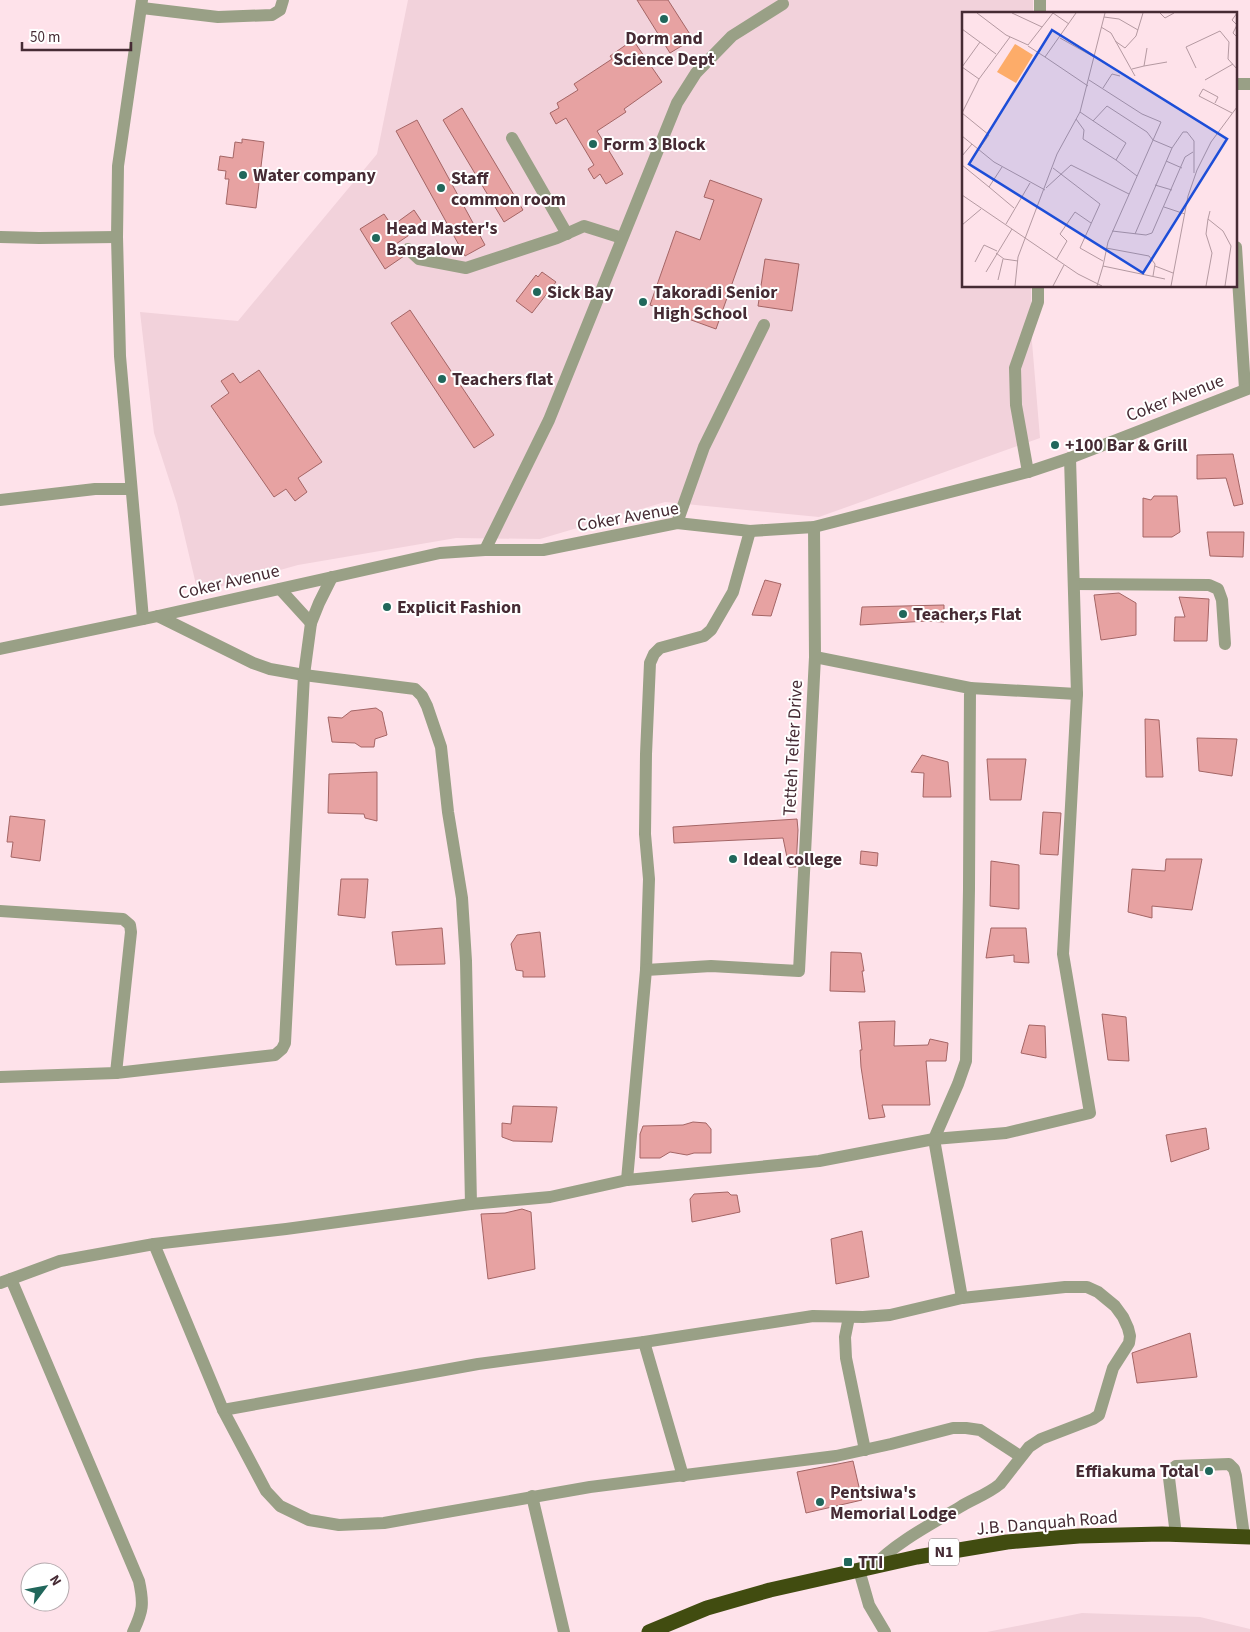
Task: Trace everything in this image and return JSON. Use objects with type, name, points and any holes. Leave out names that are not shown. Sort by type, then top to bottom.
[{"type":"highway","name":"J.B. Danquah Road","points":[[649,1632],[716,1606],[770,1590],[917,1557],[1006,1542],[1079,1536],[1247,1536]]},
{"type":"street","points":[[143,620],[120,356],[117,237],[118,166],[142,4],[218,17],[272,14],[280,10],[283,0]]},
{"type":"street","points":[[485,550],[549,420],[677,103],[696,73],[732,36],[783,4]]},
{"type":"street","points":[[512,138],[567,234]]},
{"type":"street","points":[[408,249],[419,259],[466,268],[567,234],[584,226],[622,238]]},
{"type":"street","points":[[0,237],[117,237]]},
{"type":"street","points":[[1238,270],[1248,388]]},
{"type":"street","points":[[1028,472],[1016,404],[1015,368],[1038,302],[1038,288]]},
{"type":"street","points":[[677,523],[704,447],[764,325]]},
{"type":"street","name":"Coker Avenue","points":[[0,649],[143,620],[440,553],[485,550],[543,550],[677,523],[750,531],[814,527],[1028,472],[1070,458],[1248,388]]},
{"type":"street","points":[[133,1632],[140,1616],[143,1600],[139,1581],[5,1281],[60,1261],[154,1244],[286,1230],[471,1204],[550,1197],[627,1180],[819,1161],[934,1139],[1006,1133],[1090,1113],[1063,954],[1077,694],[1070,458]]},
{"type":"street","points":[[0,500],[95,489],[131,490]]},
{"type":"street","name":"Tetteh Telfer Drive","points":[[646,970],[711,966],[800,971],[815,657],[814,527]]},
{"type":"street","points":[[627,1180],[646,970],[649,879],[645,834],[650,663],[654,654],[660,648],[704,636],[711,630],[733,592],[750,531]]},
{"type":"street","points":[[0,1077],[116,1073],[275,1055],[282,1050],[285,1042],[304,675],[311,623],[332,577]]},
{"type":"street","points":[[1074,584],[1209,585],[1218,589],[1222,600],[1225,644]]},
{"type":"street","points":[[280,589],[311,623]]},
{"type":"street","points":[[158,616],[253,663],[270,669],[415,689],[422,696],[441,747],[448,812],[462,907],[466,961],[471,1204]]},
{"type":"street","points":[[815,657],[970,688],[1077,694]]},
{"type":"street","points":[[962,1298],[934,1139],[966,1061],[970,688]]},
{"type":"street","points":[[0,912],[123,918],[130,925],[131,932],[116,1073]]},
{"type":"street","points":[[154,1244],[224,1410],[266,1491],[280,1506],[309,1520],[338,1525],[384,1523],[590,1487],[836,1456],[953,1428],[980,1430],[1020,1456]]},
{"type":"street","points":[[224,1410],[478,1364],[644,1342],[813,1316],[890,1315],[962,1298],[1065,1287],[1087,1287],[1098,1292],[1115,1306],[1123,1317],[1130,1336],[1129,1343],[1113,1368],[1099,1415],[1041,1439],[1020,1456],[995,1488],[894,1548],[866,1568],[869,1605],[885,1632]]},
{"type":"street","points":[[849,1317],[845,1337],[846,1358],[864,1450]]},
{"type":"street","points":[[644,1342],[683,1476]]},
{"type":"street","points":[[1176,1535],[1168,1478],[1171,1470],[1176,1466],[1229,1464],[1234,1469],[1236,1476],[1247,1536]]},
{"type":"street","points":[[532,1496],[564,1632]]},
{"type":"shaded area","name":"Takoradi Senior High School","points":[[408,0],[1033,0],[1033,12],[962,12],[962,288],[1031,288],[1032,342],[1040,438],[819,517],[665,502],[540,539],[456,538],[298,565],[198,593],[177,504],[154,433],[140,312],[238,321],[377,154]]},
{"type":"shaded area","points":[[1082,1613],[1200,1617],[1250,1629],[1250,1632],[987,1632]]},
{"type":"building","name":"Dorm and Science Dept","points":[[637,0],[668,0],[693,39],[670,53]]},
{"type":"building","points":[[633,40],[662,82],[624,109],[626,112],[597,131],[623,174],[606,184],[600,174],[594,179],[588,169],[594,165],[566,118],[556,124],[550,113],[559,108],[557,103],[578,90],[574,84],[612,59],[610,56]]},
{"type":"building","points":[[462,108],[523,210],[504,222],[443,120]]},
{"type":"building","name":"Staff common room","points":[[417,120],[485,245],[465,256],[396,131]]},
{"type":"building","name":"Water company","points":[[242,139],[264,142],[256,208],[226,204],[229,179],[225,179],[226,171],[218,170],[220,156],[233,158],[235,142],[242,143]]},
{"type":"building","points":[[710,180],[762,199],[716,329],[650,305],[676,231],[700,240],[714,200],[704,197]]},
{"type":"building","name":"Head Master's Bangalow","points":[[414,210],[424,225],[396,244],[404,256],[385,269],[360,229],[384,214],[392,226]]},
{"type":"building","points":[[765,259],[799,264],[792,311],[758,306]]},
{"type":"building","name":"Sick Bay","points":[[542,272],[556,282],[532,313],[516,301],[536,275],[538,277]]},
{"type":"building","name":"Teachers flat","points":[[410,310],[494,435],[474,448],[391,323]]},
{"type":"building","points":[[259,370],[322,462],[298,478],[307,492],[295,501],[286,489],[274,497],[211,406],[229,393],[221,381],[233,373],[240,383]]},
{"type":"building","points":[[1233,454],[1243,504],[1234,506],[1226,478],[1197,479],[1197,455]]},
{"type":"building","points":[[1154,496],[1177,496],[1180,532],[1172,537],[1143,537],[1143,498],[1151,500]]},
{"type":"building","points":[[1207,532],[1244,532],[1243,557],[1210,556]]},
{"type":"building","points":[[765,580],[781,584],[771,616],[752,615]]},
{"type":"building","points":[[1119,593],[1136,603],[1136,635],[1101,640],[1094,595]]},
{"type":"building","points":[[1179,597],[1209,599],[1207,641],[1174,641],[1175,617],[1185,617]]},
{"type":"building","name":"Teacher,s Flat","points":[[944,605],[944,622],[927,621],[860,625],[862,607]]},
{"type":"building","points":[[376,708],[382,712],[387,735],[375,739],[374,747],[361,747],[355,743],[332,742],[328,717],[342,718],[351,711]]},
{"type":"building","points":[[1145,719],[1159,720],[1163,777],[1146,777]]},
{"type":"building","points":[[1197,738],[1237,739],[1232,776],[1199,771]]},
{"type":"building","points":[[922,755],[948,762],[951,797],[923,797],[924,773],[911,772]]},
{"type":"building","points":[[987,759],[1026,759],[1021,800],[990,800]]},
{"type":"building","points":[[377,772],[377,821],[365,818],[364,814],[328,813],[329,774]]},
{"type":"building","points":[[1043,812],[1061,813],[1058,855],[1040,854]]},
{"type":"building","points":[[10,816],[45,820],[40,861],[11,857],[13,842],[7,842]]},
{"type":"building","points":[[797,819],[796,867],[789,867],[783,838],[674,843],[673,827]]},
{"type":"building","points":[[861,851],[878,853],[877,866],[860,864]]},
{"type":"building","points":[[1166,859],[1202,859],[1192,910],[1152,906],[1152,918],[1128,912],[1132,869],[1165,871]]},
{"type":"building","points":[[991,861],[1019,865],[1019,909],[990,906]]},
{"type":"building","points":[[341,879],[368,879],[365,918],[338,915]]},
{"type":"building","points":[[442,928],[445,964],[396,965],[392,932]]},
{"type":"building","points":[[991,928],[1026,928],[1029,963],[1014,962],[1014,955],[986,958]]},
{"type":"building","points":[[540,932],[545,977],[523,977],[523,971],[516,970],[511,944],[517,935]]},
{"type":"building","points":[[831,952],[861,953],[865,992],[830,991]]},
{"type":"building","points":[[1102,1014],[1126,1017],[1129,1061],[1108,1060]]},
{"type":"building","points":[[895,1021],[894,1046],[928,1045],[930,1039],[948,1043],[946,1061],[926,1061],[930,1105],[882,1105],[885,1117],[869,1119],[861,1067],[860,1050],[862,1050],[859,1022]]},
{"type":"building","points":[[1029,1025],[1045,1026],[1046,1058],[1021,1053]]},
{"type":"building","points":[[513,1106],[557,1107],[552,1142],[513,1141],[502,1137],[502,1123],[511,1124]]},
{"type":"building","points":[[693,1122],[706,1123],[711,1129],[711,1153],[687,1155],[670,1152],[660,1158],[640,1158],[640,1134],[643,1126],[683,1125]]},
{"type":"building","points":[[1206,1128],[1209,1149],[1171,1162],[1166,1135]]},
{"type":"building","points":[[728,1192],[731,1195],[737,1195],[740,1212],[692,1222],[690,1199],[694,1194]]},
{"type":"building","points":[[522,1209],[531,1212],[535,1269],[488,1279],[481,1214],[505,1213]]},
{"type":"building","points":[[862,1231],[869,1277],[836,1284],[831,1239]]},
{"type":"building","points":[[1190,1333],[1197,1377],[1137,1383],[1132,1353]]},
{"type":"building","points":[[853,1461],[862,1500],[806,1513],[797,1472]]},
{"type":"place","name":"Dorm and Science Dept","points":[[664,19]]},
{"type":"place","name":"Form 3 Block","points":[[593,144]]},
{"type":"place","name":"Water company","points":[[243,175]]},
{"type":"place","name":"Staff common room","points":[[441,188]]},
{"type":"place","name":"Head Master's Bangalow","points":[[376,238]]},
{"type":"place","name":"Sick Bay","points":[[537,292]]},
{"type":"place","name":"Takoradi Senior High School","points":[[643,302]]},
{"type":"place","name":"Teachers flat","points":[[442,379]]},
{"type":"place","name":"+100 Bar & Grill","points":[[1055,445]]},
{"type":"place","name":"Explicit Fashion","points":[[387,607]]},
{"type":"place","name":"Teacher,s Flat","points":[[903,614]]},
{"type":"place","name":"Ideal college","points":[[733,859]]},
{"type":"place","name":"Effiakuma Total","points":[[1209,1471]]},
{"type":"place","name":"Pentsiwa's Memorial Lodge","points":[[820,1502]]},
{"type":"place","name":"TTI","points":[[848,1562]]}]
